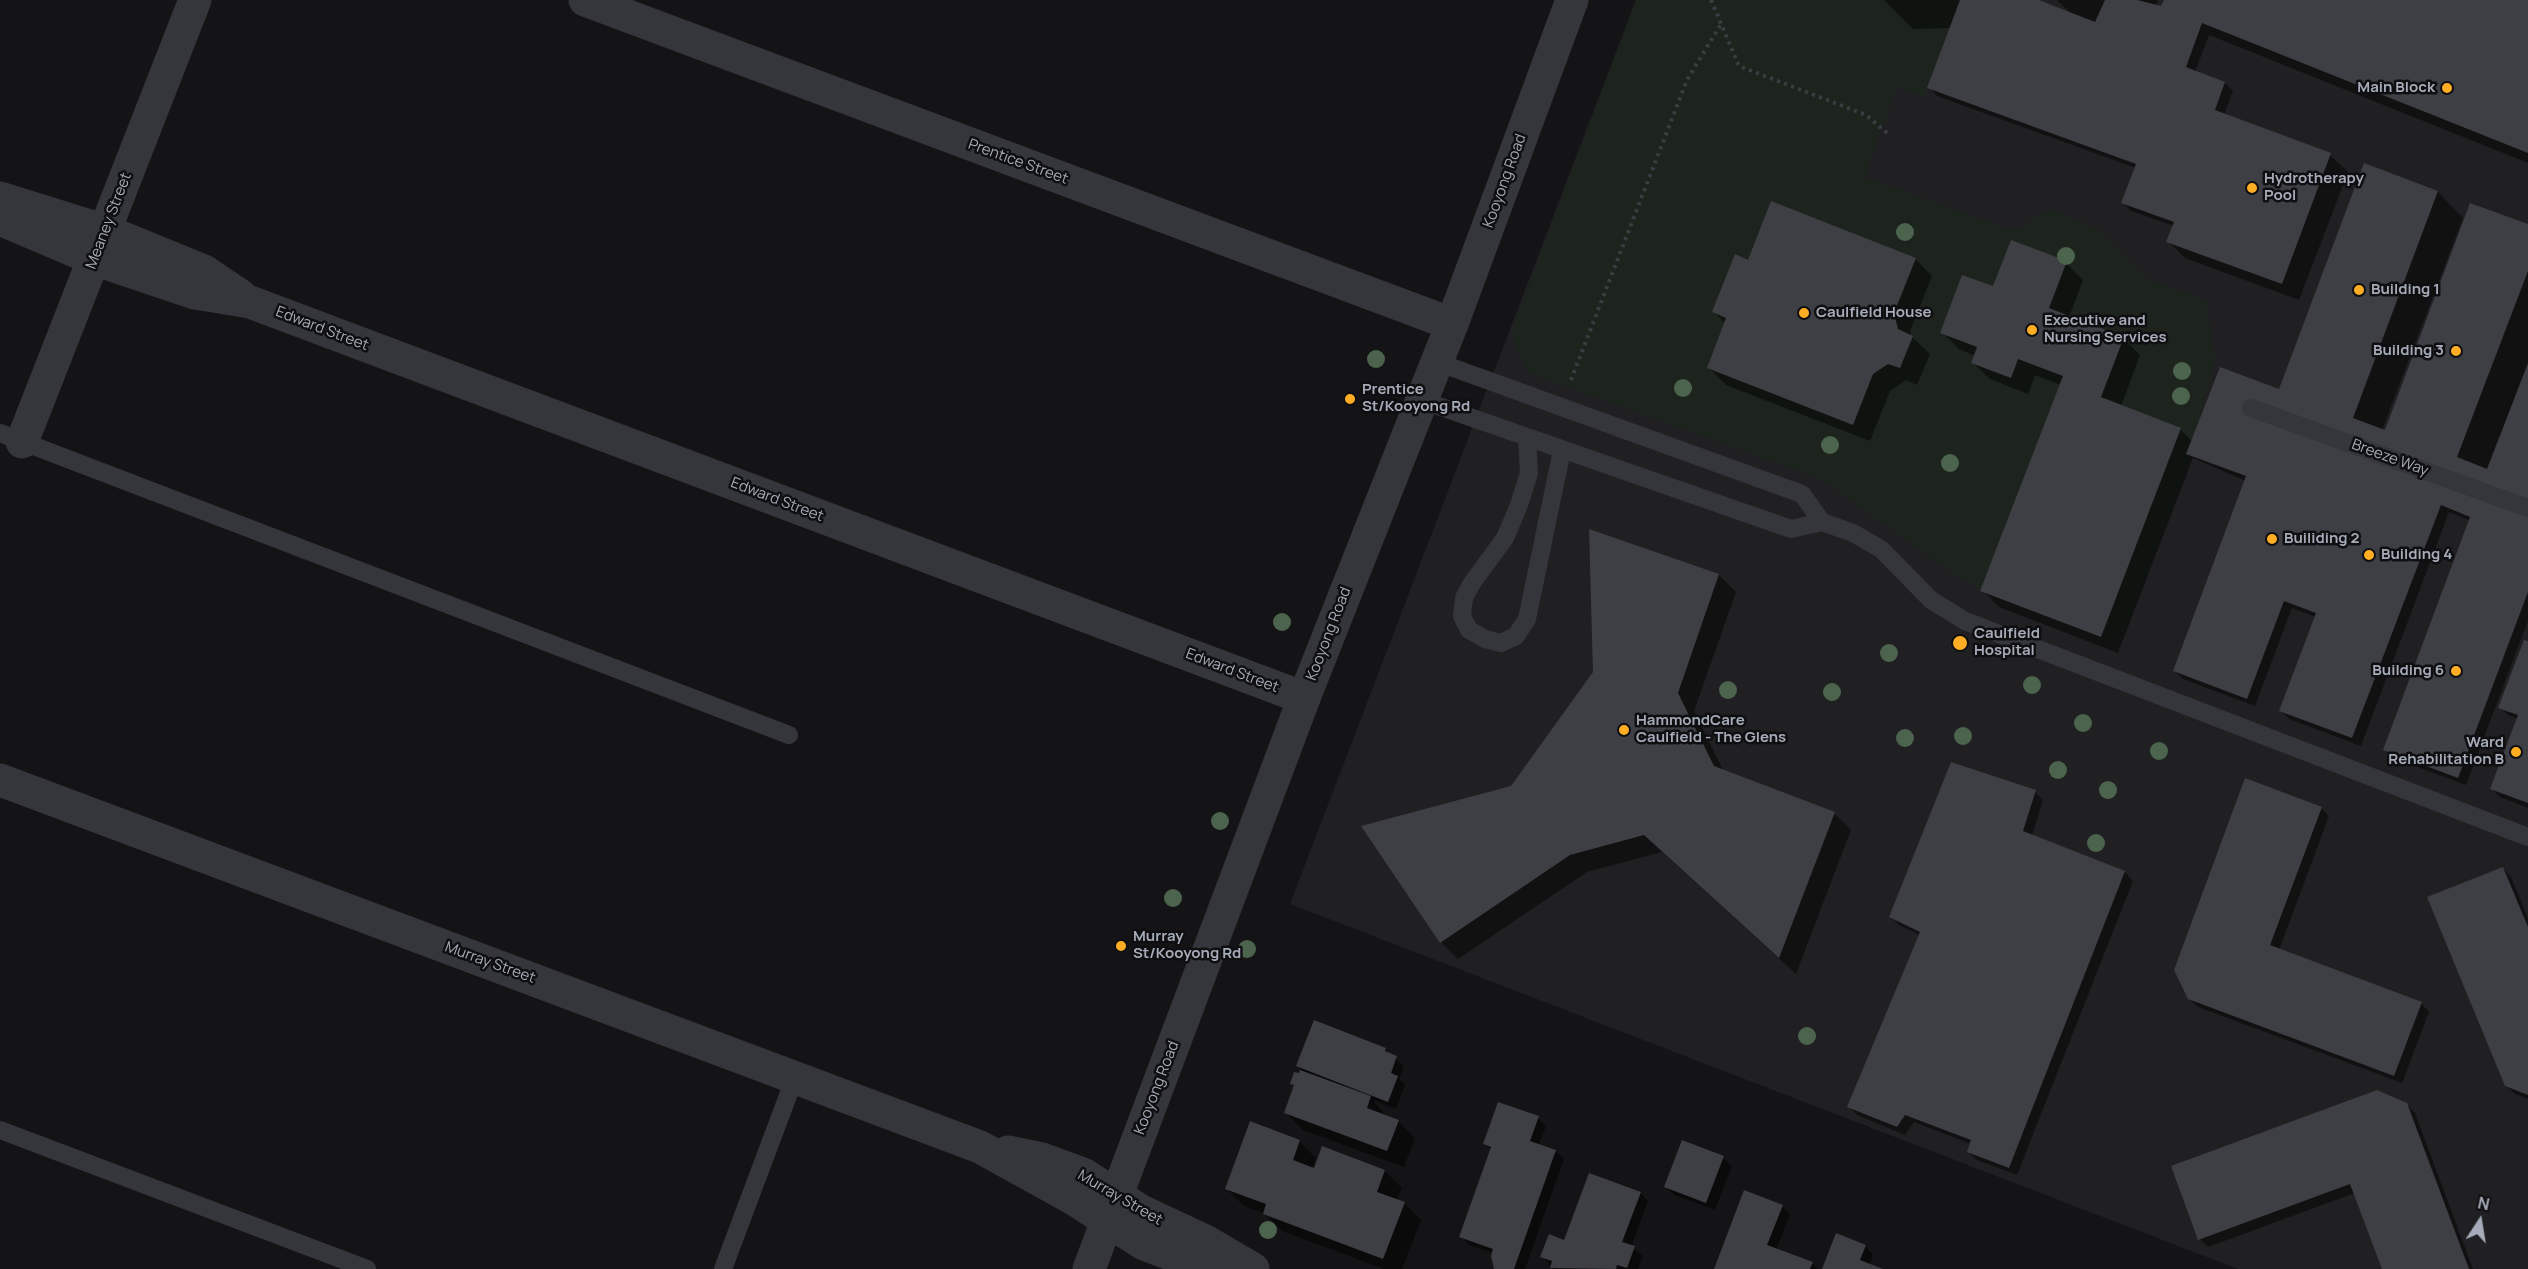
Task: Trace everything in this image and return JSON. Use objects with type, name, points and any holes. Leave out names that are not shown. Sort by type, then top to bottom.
[{"type":"street","name":"Meaney Street","points":[[11,437],[100,245],[195,0]]},
{"type":"street","name":"Prentice Street","points":[[585,0],[1452,324]]},
{"type":"street","name":"Kooyong Road","points":[[1089,1269],[1304,698],[1452,324],[1572,0]]},
{"type":"street","name":"Edward Street","points":[[0,198],[100,245]]},
{"type":"street","name":"Edward Street","points":[[0,219],[204,271],[250,302],[1304,698]]},
{"type":"street","name":"Murray Street","points":[[0,780],[980,1147],[1042,1159],[1083,1174],[1153,1248],[1197,1264],[1224,1269]]},
{"type":"street","name":"Murray Street","points":[[1112,1207],[1141,1211],[1207,1242],[1253,1269]]},
{"type":"lane","points":[[1437,362],[1802,494],[1822,522]]},
{"type":"lane","points":[[1421,400],[1791,529],[1822,522],[1853,533],[1881,549],[1931,600],[1965,621],[2528,837]]},
{"type":"lane","name":"Breeze Way","points":[[2251,408],[2528,508]]},
{"type":"lane","points":[[11,437],[789,735]]},
{"type":"lane","points":[[1527,438],[1529,473],[1519,505],[1505,538],[1472,583],[1464,598],[1462,616],[1469,630],[1485,639],[1501,643],[1516,636],[1527,620],[1562,450]]},
{"type":"lane","points":[[723,1269],[795,1077]]},
{"type":"lane","points":[[0,1130],[367,1269]]},
{"type":"path","points":[[1711,0],[1739,66],[1866,115],[1887,133]]},
{"type":"path","points":[[1561,407],[1688,80],[1721,24]]},
{"type":"shaded area","name":"Caulfield Hospital","points":[[1636,0],[2528,0],[2528,1269],[2238,1269],[1290,904]]},
{"type":"shaded area","points":[[1636,0],[1960,0],[1924,97],[1897,87],[1864,177],[2014,231],[2050,209],[2098,229],[2148,279],[2206,300],[2215,360],[2183,476],[2125,632],[2108,642],[1964,581],[1821,479],[1529,373],[1511,333]]},
{"type":"building","points":[[1960,0],[2039,0],[2095,22],[2105,0],[2137,0],[2161,6],[2164,0],[2528,0],[2528,153],[2202,23],[2186,67],[2225,82],[2215,110],[2331,153],[2282,284],[2166,242],[2174,222],[2121,203],[2136,164],[1927,88]]},
{"type":"building","points":[[2364,163],[2438,191],[2353,418],[2385,430],[2470,203],[2528,224],[2528,271],[2457,457],[2487,469],[2528,363],[2528,592],[2458,778],[2383,750],[2470,517],[2441,505],[2352,738],[2279,711],[2316,613],[2284,601],[2247,699],[2173,671],[2246,476],[2186,454],[2220,367],[2279,389]]},
{"type":"building","name":"Caulfield House","points":[[1771,201],[1916,258],[1894,313],[1898,329],[1913,336],[1900,368],[1888,364],[1873,374],[1853,425],[1707,368],[1726,318],[1712,312],[1735,254],[1748,260]]},
{"type":"building","points":[[2011,240],[2067,261],[2049,308],[2124,337],[2101,397],[2181,428],[2101,637],[1980,591],[2063,376],[2018,359],[2011,378],[1971,363],[1977,347],[1940,333],[1962,275],[1993,286]]},
{"type":"building","name":"HammondCare Caulfield - The Glens","points":[[1589,529],[1719,574],[1678,693],[1714,766],[1835,812],[1779,958],[1644,835],[1570,855],[1440,943],[1361,826],[1511,786],[1593,672]]},
{"type":"building","name":"Ward Rehabilitation B","points":[[2524,640],[2528,641],[2528,803],[2490,789],[2518,715],[2498,708]]},
{"type":"building","points":[[1951,762],[2036,790],[2023,831],[2125,871],[2009,1168],[1967,1152],[1971,1140],[1905,1115],[1897,1127],[1847,1107],[1920,932],[1889,917]]},
{"type":"building","points":[[2245,778],[2322,807],[2270,945],[2422,1002],[2394,1076],[2188,999],[2174,970]]},
{"type":"building","points":[[2503,867],[2528,927],[2528,1095],[2505,1086],[2427,897]]},
{"type":"building","points":[[1314,1020],[1386,1048],[1385,1051],[1397,1056],[1391,1073],[1398,1076],[1388,1102],[1296,1066]]},
{"type":"building","points":[[1300,1070],[1371,1096],[1367,1108],[1399,1120],[1387,1151],[1284,1113],[1294,1085],[1290,1084],[1294,1072],[1299,1073]]},
{"type":"building","points":[[2377,1090],[2407,1103],[2469,1269],[2382,1269],[2350,1184],[2198,1240],[2171,1166]]},
{"type":"building","points":[[1498,1102],[1539,1116],[1530,1141],[1556,1150],[1514,1269],[1494,1269],[1491,1256],[1493,1249],[1459,1237],[1491,1147],[1483,1144]]},
{"type":"building","points":[[1250,1121],[1300,1140],[1293,1160],[1314,1168],[1322,1146],[1385,1170],[1377,1192],[1405,1202],[1383,1259],[1263,1214],[1266,1204],[1225,1189]]},
{"type":"building","points":[[1682,1140],[1724,1156],[1706,1203],[1664,1187]]},
{"type":"building","points":[[1589,1173],[1641,1192],[1622,1242],[1635,1246],[1627,1268],[1617,1265],[1616,1269],[1550,1268],[1552,1261],[1540,1257],[1549,1234],[1564,1240]]},
{"type":"building","points":[[1744,1190],[1783,1205],[1767,1245],[1813,1262],[1810,1269],[1714,1269]]},
{"type":"building","points":[[1836,1233],[1866,1245],[1860,1260],[1883,1269],[1822,1269]]},
{"type":"place","name":"Main Block","points":[[2447,88]]},
{"type":"place","name":"Hydrotherapy Pool","points":[[2252,188]]},
{"type":"place","name":"Building 1","points":[[2359,290]]},
{"type":"place","name":"Caulfield House","points":[[1804,313]]},
{"type":"place","name":"Executive and Nursing Services","points":[[2032,330]]},
{"type":"place","name":"Building 3","points":[[2456,351]]},
{"type":"place","name":"Prentice St/Kooyong Rd","points":[[1350,399]]},
{"type":"place","name":"Builiding 2","points":[[2272,539]]},
{"type":"place","name":"Building 4","points":[[2369,555]]},
{"type":"place","name":"Caulfield Hospital","points":[[1960,643]]},
{"type":"place","name":"Building 6","points":[[2456,671]]},
{"type":"place","name":"HammondCare Caulfield - The Glens","points":[[1624,730]]},
{"type":"place","name":"Ward Rehabilitation B","points":[[2516,752]]},
{"type":"place","name":"Murray St/Kooyong Rd","points":[[1121,946]]}]
